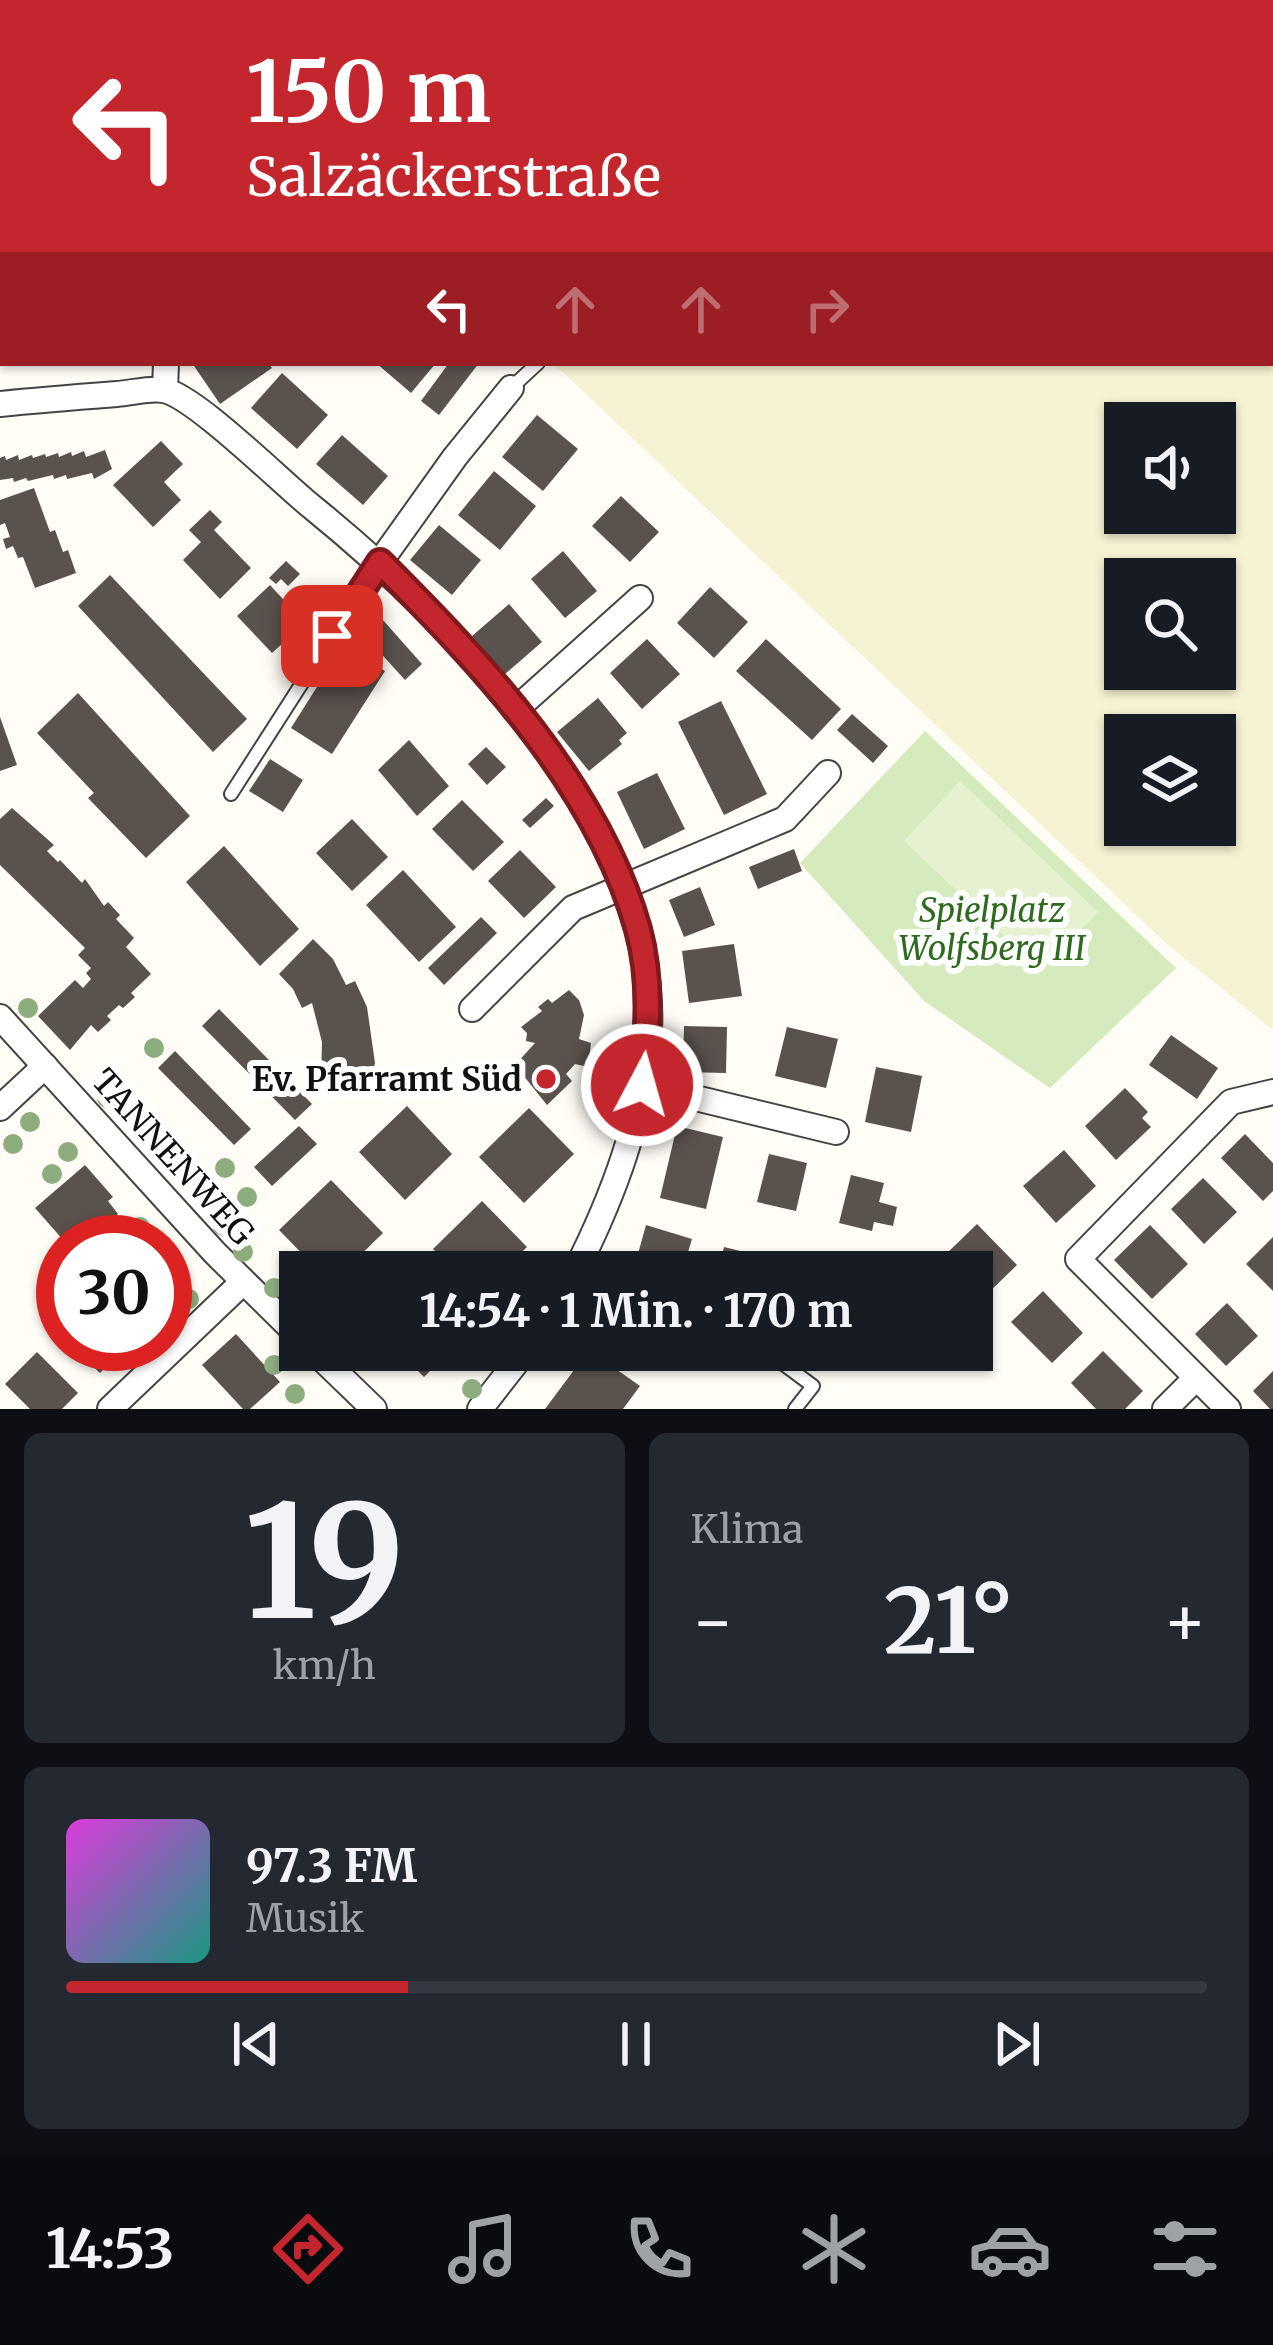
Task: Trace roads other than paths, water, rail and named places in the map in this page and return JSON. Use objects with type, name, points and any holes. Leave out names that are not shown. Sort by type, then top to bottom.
[{"type":"street","points":[[165,390],[166,366]]},
{"type":"street","points":[[380,562],[454,457],[511,388]]},
{"type":"street","points":[[0,404],[165,390],[201,412],[380,562],[446,628],[515,710],[572,789],[623,888],[639,931],[649,1030],[642,1085],[620,1171],[584,1251]]},
{"type":"street","points":[[515,710],[640,598]]},
{"type":"street","points":[[472,1009],[573,908],[785,819],[828,773]]},
{"type":"street","name":"TANNENWEG","points":[[0,1017],[279,1317]]},
{"type":"street","points":[[0,1108],[45,1066]]},
{"type":"street","points":[[642,1085],[836,1132]]},
{"type":"street","points":[[1228,1409],[1078,1259],[1232,1102],[1273,1092]]},
{"type":"street","points":[[110,1409],[243,1282]]},
{"type":"street","points":[[335,1371],[374,1409]]},
{"type":"street","points":[[480,1409],[510,1371]]},
{"type":"street","points":[[1166,1409],[1196,1378]]},
{"type":"lane","points":[[511,388],[535,366]]},
{"type":"lane","points":[[231,794],[380,562]]},
{"type":"lane","points":[[793,1371],[813,1386],[795,1409]]},
{"type":"place","name":"Ev. Pfarramt Süd","points":[[546,1079]]},
{"type":"park label","name":"Spielplatz Wolfsberg III","points":[[992,929]]}]
